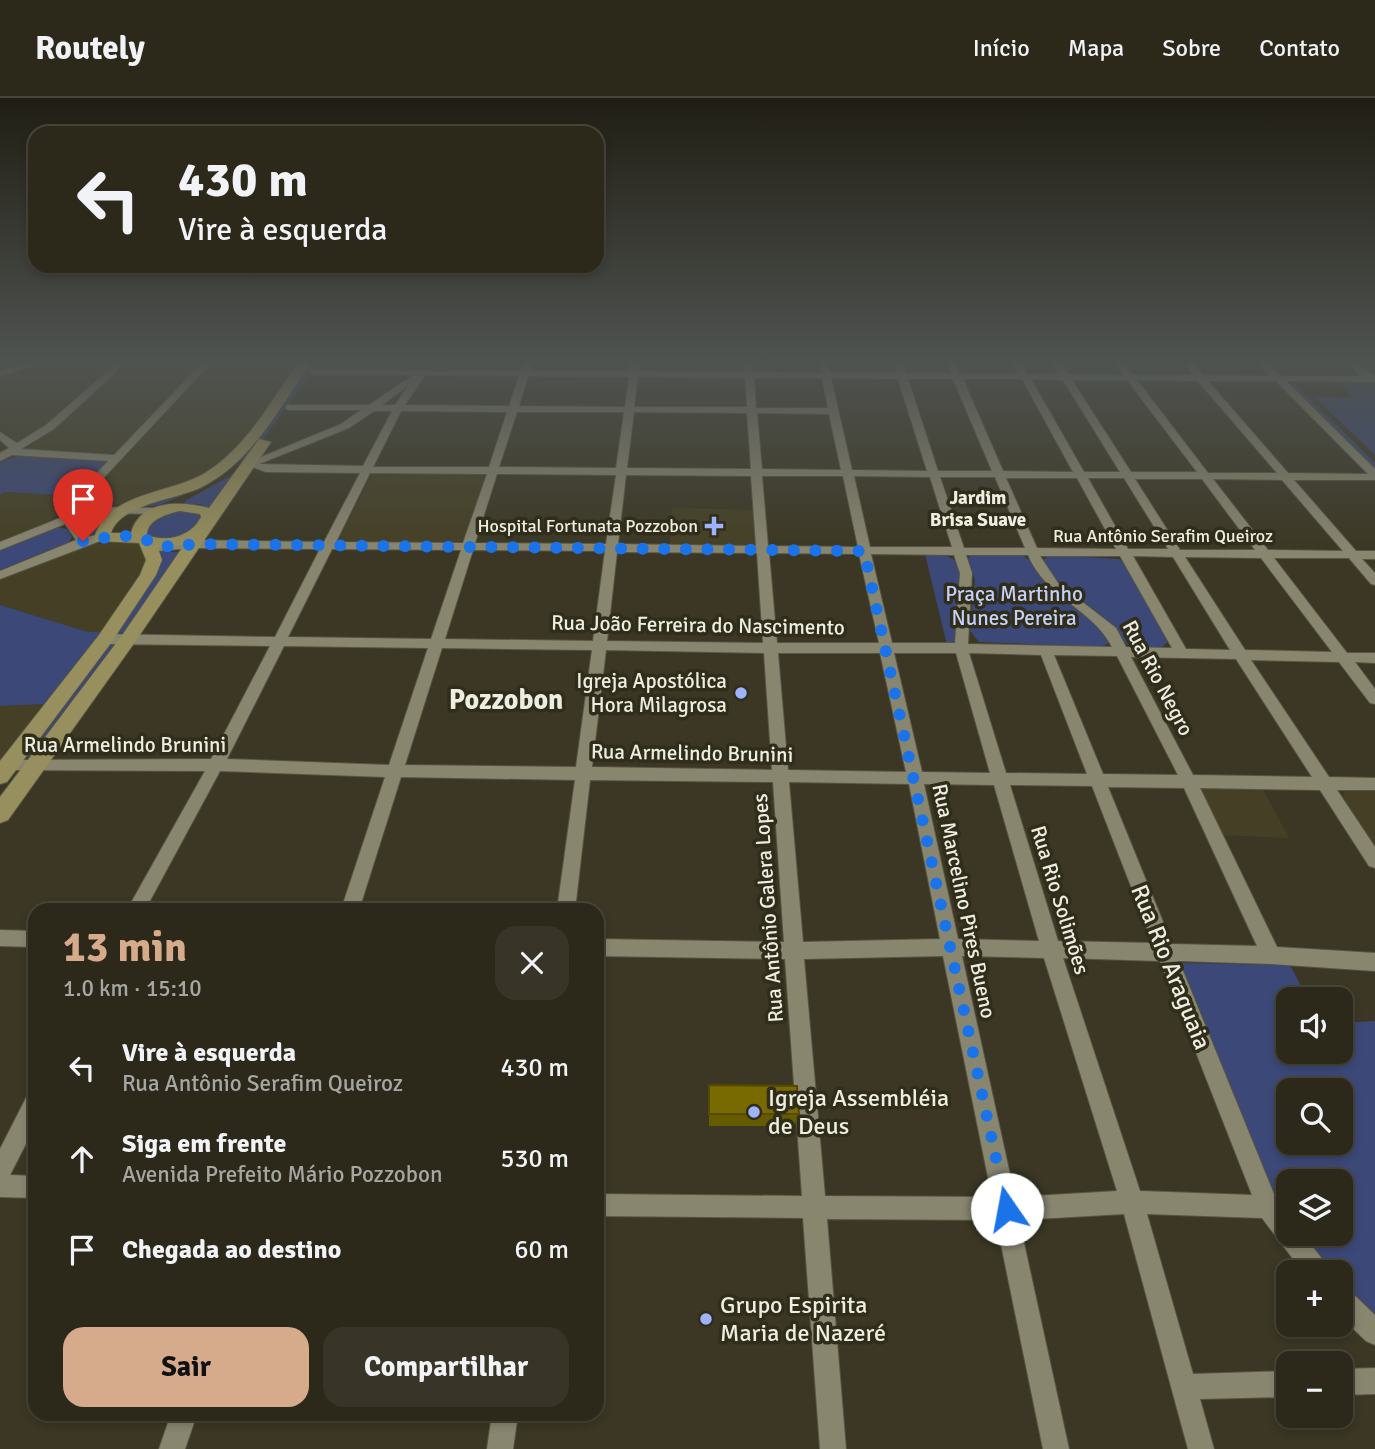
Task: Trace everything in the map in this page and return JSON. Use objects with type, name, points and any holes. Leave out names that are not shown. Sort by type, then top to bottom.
[{"type":"main road","points":[[163,510],[198,507],[208,514],[206,524],[181,540],[102,538],[106,525],[125,509],[195,485],[230,463],[262,426]]},
{"type":"main road","points":[[0,814],[129,638],[276,426]]},
{"type":"main road","points":[[4,771],[105,639],[152,566],[154,555],[148,541],[138,532],[141,525],[223,477],[259,450]]},
{"type":"street","points":[[0,458],[51,426]]},
{"type":"street","points":[[83,541],[71,531],[68,519],[77,500],[147,426]]},
{"type":"street","points":[[259,450],[321,426]]},
{"type":"street","points":[[249,464],[345,426]]},
{"type":"street","points":[[140,903],[216,765],[389,426]]},
{"type":"street","points":[[352,903],[509,426]]},
{"type":"street","points":[[567,903],[624,471],[627,426]]},
{"type":"street","name":"Rua Antônio Galera Lopes","points":[[754,426],[833,1449]]},
{"type":"street","name":"Rua Marcelino Pires Bueno","points":[[836,426],[915,776],[1056,1449]]},
{"type":"street","name":"Rua Rio Solimões","points":[[920,426],[960,552],[967,586],[961,648],[1051,950],[1132,1202],[1201,1449]]},
{"type":"street","name":"Rua Rio Negro","points":[[978,426],[1032,552],[1054,586],[1111,631],[1188,780],[1271,955]]},
{"type":"street","points":[[1053,426],[1180,651]]},
{"type":"street","points":[[1098,426],[1176,554],[1375,861]]},
{"type":"street","points":[[1169,426],[1375,699]]},
{"type":"street","points":[[1242,426],[1375,581]]},
{"type":"street","points":[[1326,426],[1375,476]]},
{"type":"street","points":[[1341,426],[1375,459]]},
{"type":"street","points":[[0,435],[14,450],[117,458]]},
{"type":"street","points":[[249,464],[266,469],[1375,476]]},
{"type":"street","points":[[77,500],[79,507],[91,510],[163,510]]},
{"type":"street","points":[[0,545],[91,510]]},
{"type":"street","points":[[0,575],[83,541],[102,538]]},
{"type":"street","name":"Rua Antônio Serafim Queiroz","points":[[148,541],[167,548],[193,544],[1375,555]]},
{"type":"street","name":"Rua João Ferreira do Nascimento","points":[[105,639],[280,639],[771,649],[1180,651],[1375,658]]},
{"type":"street","name":"Rua Rio Araguaia","points":[[1046,651],[1268,1206],[1309,1260]]},
{"type":"street","name":"Rua Armelindo Brunini","points":[[4,771],[36,765],[216,765],[395,771],[1375,784]]},
{"type":"street","points":[[0,938],[28,939]]},
{"type":"street","points":[[604,948],[794,951],[950,947],[1271,955],[1375,962]]},
{"type":"street","points":[[1348,962],[1375,975]]},
{"type":"street","points":[[0,1172],[28,1118]]},
{"type":"street","points":[[0,1186],[28,1186]]},
{"type":"street","points":[[604,1205],[1007,1209],[1132,1202],[1268,1206]]},
{"type":"street","points":[[1353,1311],[1375,1332]]},
{"type":"street","points":[[1353,1382],[1375,1381]]},
{"type":"street","points":[[1183,1387],[1276,1384]]},
{"type":"street","points":[[172,1449],[182,1421]]},
{"type":"street","points":[[500,1449],[504,1421]]},
{"type":"shaded area","points":[[0,426],[47,426],[20,442],[0,429]]},
{"type":"shaded area","points":[[53,426],[141,426],[116,452],[108,454],[26,450]]},
{"type":"shaded area","points":[[154,426],[256,426],[238,451],[217,471],[129,504],[95,506],[88,496]]},
{"type":"shaded area","points":[[480,474],[486,477],[466,538],[460,542],[342,541],[339,538],[372,475]]},
{"type":"shaded area","points":[[5,492],[74,496],[52,519],[31,532],[0,544],[0,495]]},
{"type":"shaded area","name":"Hospital Fortunata Pozzobon","points":[[672,508],[756,510],[756,545],[670,546]]},
{"type":"shaded area","points":[[123,541],[146,545],[151,561],[104,632],[88,632],[0,605],[0,580],[86,545]]},
{"type":"shaded area","points":[[48,704],[0,769],[0,706]]},
{"type":"shaded area","points":[[1209,785],[1261,786],[1289,838],[1222,835],[1202,795],[1202,789]]},
{"type":"shaded area","points":[[1345,790],[1375,791],[1375,849],[1343,797]]},
{"type":"green space","points":[[261,426],[273,426],[256,449],[209,484],[160,505],[139,507],[174,496],[243,452]]},
{"type":"green space","points":[[1330,426],[1338,426],[1375,463],[1375,471]]},
{"type":"green space","points":[[1345,426],[1375,426],[1375,455]]},
{"type":"green space","points":[[21,455],[103,459],[106,464],[74,496],[5,492],[0,495],[0,462]]},
{"type":"green space","points":[[243,464],[211,510],[200,504],[184,504],[230,476]]},
{"type":"green space","points":[[181,509],[201,512],[203,522],[176,537],[162,539],[146,535],[149,521]]},
{"type":"green space","points":[[114,512],[93,535],[79,533],[75,526],[76,520],[88,514]]},
{"type":"green space","points":[[56,527],[67,529],[72,537],[69,542],[0,570],[0,550]]},
{"type":"green space","points":[[159,551],[180,552],[126,632],[118,633],[116,630]]},
{"type":"green space","points":[[925,554],[945,555],[958,562],[962,580],[955,643],[947,645]]},
{"type":"green space","name":"Praça Martinho Nunes Pereira","points":[[972,554],[1023,556],[1049,585],[1096,623],[1112,641],[1102,647],[979,642],[969,630],[975,581],[968,558]]},
{"type":"green space","points":[[1051,555],[1119,559],[1126,565],[1168,642],[1162,647],[1133,647],[1125,643],[1104,618],[1049,573],[1042,560]]},
{"type":"green space","points":[[0,605],[88,632],[104,632],[48,704],[0,706]]},
{"type":"green space","points":[[119,642],[33,757],[22,757],[104,645]]},
{"type":"green space","points":[[1182,963],[1290,965],[1302,987],[1276,987],[1276,1064],[1353,1064],[1353,1022],[1375,1021],[1375,1322],[1353,1301],[1353,1260],[1316,1260],[1303,1246],[1353,1246],[1353,1169],[1276,1169],[1276,1207],[1178,967]]},
{"type":"building","points":[[709,1085],[797,1086],[799,1114],[709,1114]]},
{"type":"place","name":"Hospital Fortunata Pozzobon","points":[[714,526]]},
{"type":"place","name":"Igreja Apostólica Hora Milagrosa","points":[[741,693]]},
{"type":"place","name":"Igreja Assembléia de Deus","points":[[754,1112]]},
{"type":"place","name":"Grupo Espirita Maria de Nazeré","points":[[706,1319]]},
{"type":"district","name":"Jardim Brisa Suave","points":[[978,508]]},
{"type":"district","name":"Pozzobon","points":[[506,699]]},
{"type":"route","points":[[83,541],[141,538],[156,543],[158,547],[175,548],[193,544],[864,551],[1007,1209]]}]
